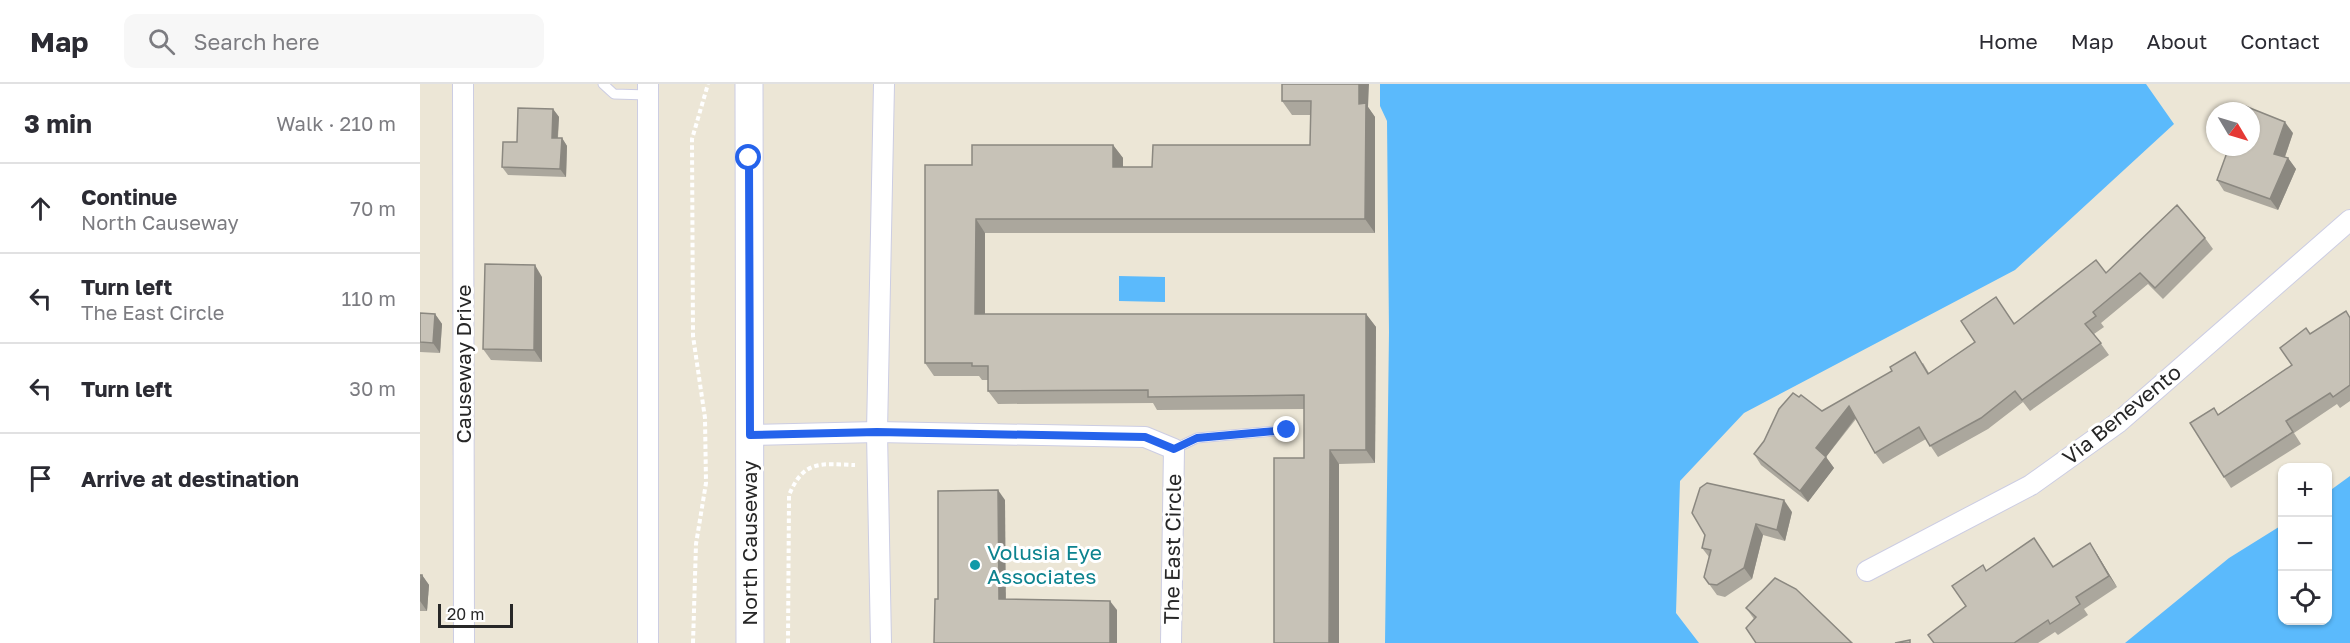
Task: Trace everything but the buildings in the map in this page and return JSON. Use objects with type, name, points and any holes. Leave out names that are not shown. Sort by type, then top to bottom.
[{"type":"main road","name":"North Causeway","points":[[749,84],[750,643]]},
{"type":"street","name":"Causeway Drive","points":[[463,84],[465,643]]},
{"type":"street","points":[[881,643],[877,432],[884,84]]},
{"type":"street","points":[[648,89],[648,643]]},
{"type":"street","name":"Via Benevento","points":[[1867,571],[2031,485],[2119,422],[2350,220]]},
{"type":"street","name":"The East Circle","points":[[750,435],[877,432],[1145,437],[1174,449],[1171,643]]},
{"type":"lane","points":[[603,84],[614,94],[648,89]]},
{"type":"lane","points":[[1174,449],[1197,438],[1287,430]]},
{"type":"path","points":[[693,643],[696,544],[706,483],[705,418],[693,336],[692,140],[708,84]]},
{"type":"path","points":[[788,643],[789,495],[796,479],[811,466],[855,465]]},
{"type":"water","points":[[1380,84],[2146,84],[2174,124],[2015,270],[1744,413],[1680,481],[1676,613],[1699,643],[1385,643],[1389,332],[1387,121],[1380,106]]},
{"type":"water","points":[[1119,276],[1165,277],[1165,302],[1119,301]]},
{"type":"water","points":[[2350,476],[2350,643],[2125,643],[2229,558],[2278,527],[2278,625],[2332,625],[2332,489]]},
{"type":"place","name":"Volusia Eye Associates","points":[[975,565]]},
{"type":"route","points":[[749,158],[750,435],[877,432],[1145,437],[1174,449],[1197,438],[1287,430]]}]
